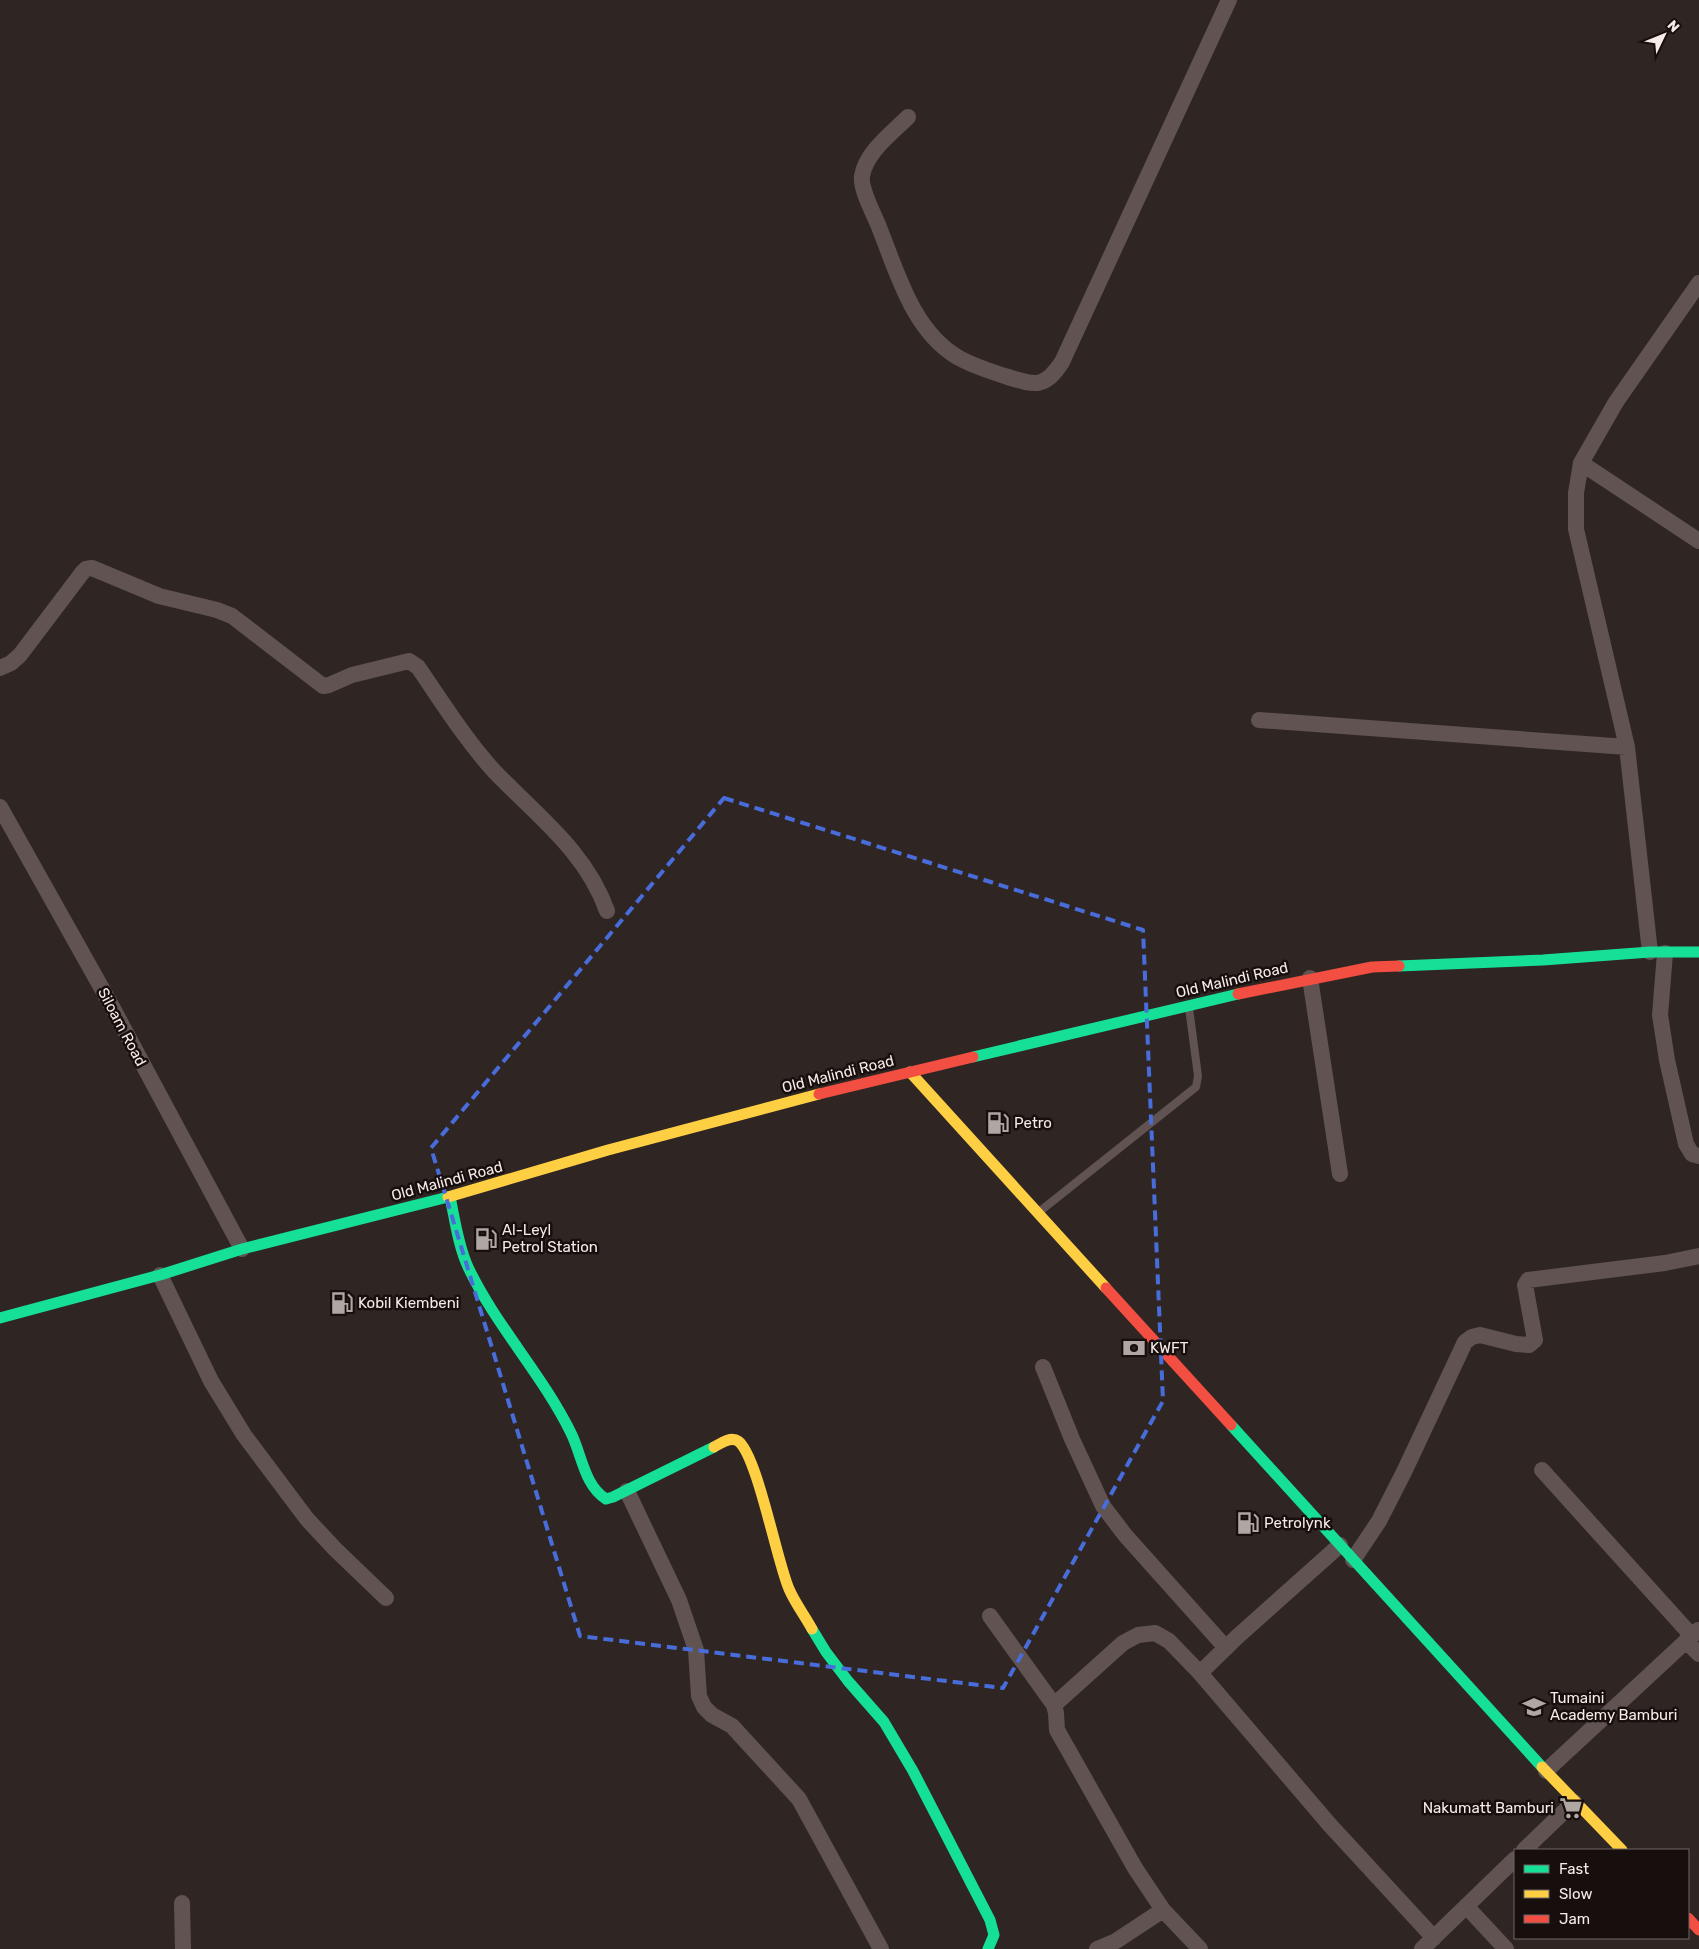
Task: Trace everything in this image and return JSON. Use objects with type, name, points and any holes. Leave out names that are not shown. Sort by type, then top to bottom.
[{"type":"main road","name":"Old Malindi Road","points":[[0,1318],[160,1275],[242,1249],[450,1197],[635,1143],[845,1087],[1310,978],[1372,967],[1699,952]]},
{"type":"main road","points":[[910,1072],[1037,1214],[1574,1802],[1621,1849]]},
{"type":"main road","points":[[450,1197],[461,1250],[467,1266],[509,1337],[564,1418],[576,1442],[593,1486],[601,1496],[606,1499],[627,1491],[730,1439],[736,1440],[744,1447],[758,1484],[790,1589],[826,1652],[848,1681],[884,1722],[913,1771],[990,1920],[994,1930],[994,1937],[988,1949]]},
{"type":"main road","points":[[1689,1919],[1699,1930]]},
{"type":"street","points":[[908,117],[873,152],[862,179],[866,196],[901,284],[931,334],[958,358],[995,373],[1027,383],[1039,384],[1053,376],[1062,362],[1229,0]]},
{"type":"street","points":[[1699,283],[1616,402],[1581,463],[1576,493],[1576,528],[1627,747],[1657,953],[1660,1015],[1666,1051],[1686,1144],[1692,1154],[1699,1156]]},
{"type":"street","points":[[1581,463],[1699,541]]},
{"type":"street","points":[[0,668],[11,663],[20,654],[82,573],[86,569],[92,568],[158,596],[217,610],[232,616],[322,686],[329,685],[352,674],[409,662],[418,667],[469,740],[494,771],[550,825],[572,850],[597,886],[607,911]]},
{"type":"street","points":[[1259,720],[1627,747]]},
{"type":"street","name":"Siloam Road","points":[[0,807],[110,1003],[242,1249]]},
{"type":"street","points":[[1310,978],[1340,1174]]},
{"type":"street","points":[[1353,1560],[1379,1521],[1465,1342],[1472,1337],[1480,1335],[1516,1344],[1529,1345],[1535,1340],[1525,1284],[1528,1280],[1665,1264],[1699,1256]]},
{"type":"street","points":[[160,1275],[211,1381],[244,1435],[307,1519],[386,1598]]},
{"type":"street","points":[[1043,1367],[1072,1439],[1103,1506],[1125,1535],[1226,1648]]},
{"type":"street","points":[[1542,1470],[1692,1635],[1699,1654]]},
{"type":"street","points":[[627,1491],[678,1600],[696,1650],[698,1696],[704,1707],[712,1715],[732,1726],[799,1799],[881,1949]]},
{"type":"street","points":[[1200,1674],[1226,1648],[1340,1545]]},
{"type":"street","points":[[990,1616],[1054,1705],[1057,1730],[1135,1868],[1163,1910],[1200,1949]]},
{"type":"street","points":[[1054,1705],[1123,1643],[1138,1635],[1156,1633],[1169,1642],[1200,1674],[1329,1824],[1434,1938]]},
{"type":"street","points":[[1546,1771],[1692,1635]]},
{"type":"street","points":[[1525,1849],[1574,1802]]},
{"type":"street","points":[[1422,1949],[1514,1859]]},
{"type":"street","points":[[182,1903],[183,1949]]},
{"type":"street","points":[[1466,1906],[1506,1949]]},
{"type":"street","points":[[1097,1949],[1116,1941],[1163,1910]]},
{"type":"lane","points":[[1037,1214],[1196,1087],[1198,1076],[1188,1006]]},
{"type":"highlighted area","points":[[724,798],[1143,930],[1163,1401],[1003,1688],[580,1636],[431,1148]]},
{"type":"traffic: fast","points":[[1399,966],[1543,960],[1650,952],[1699,952]]},
{"type":"traffic: fast","points":[[973,1057],[1238,994]]},
{"type":"traffic: fast","points":[[0,1318],[160,1275],[242,1249],[448,1197]]},
{"type":"traffic: fast","points":[[450,1197],[459,1241],[468,1267],[479,1289],[547,1390],[571,1433],[588,1478],[599,1493],[606,1499],[613,1497],[714,1447]]},
{"type":"traffic: fast","points":[[1231,1425],[1542,1767]]},
{"type":"traffic: fast","points":[[812,1629],[826,1652],[848,1681],[884,1722],[913,1771],[990,1920],[994,1935],[988,1949]]},
{"type":"traffic: slow","points":[[910,1072],[1106,1288]]},
{"type":"traffic: slow","points":[[448,1197],[608,1150],[819,1094]]},
{"type":"traffic: slow","points":[[714,1447],[732,1439],[738,1441],[745,1450],[759,1486],[789,1589],[812,1629]]},
{"type":"traffic: slow","points":[[1542,1767],[1621,1849]]},
{"type":"traffic: jam","points":[[1238,994],[1372,967],[1399,966]]},
{"type":"traffic: jam","points":[[819,1094],[973,1057]]},
{"type":"traffic: jam","points":[[1106,1288],[1231,1425]]},
{"type":"traffic: jam","points":[[1689,1919],[1699,1930]]},
{"type":"place","name":"Petro","points":[[998,1123]]},
{"type":"place","name":"Al-Leyl Petrol Station","points":[[486,1239]]},
{"type":"place","name":"Kobil Kiembeni","points":[[342,1303]]},
{"type":"place","name":"KWFT","points":[[1134,1348]]},
{"type":"place","name":"Petrolynk","points":[[1248,1523]]},
{"type":"place","name":"Tumaini Academy Bamburi","points":[[1534,1707]]},
{"type":"place","name":"Nakumatt Bamburi","points":[[1571,1808]]}]
